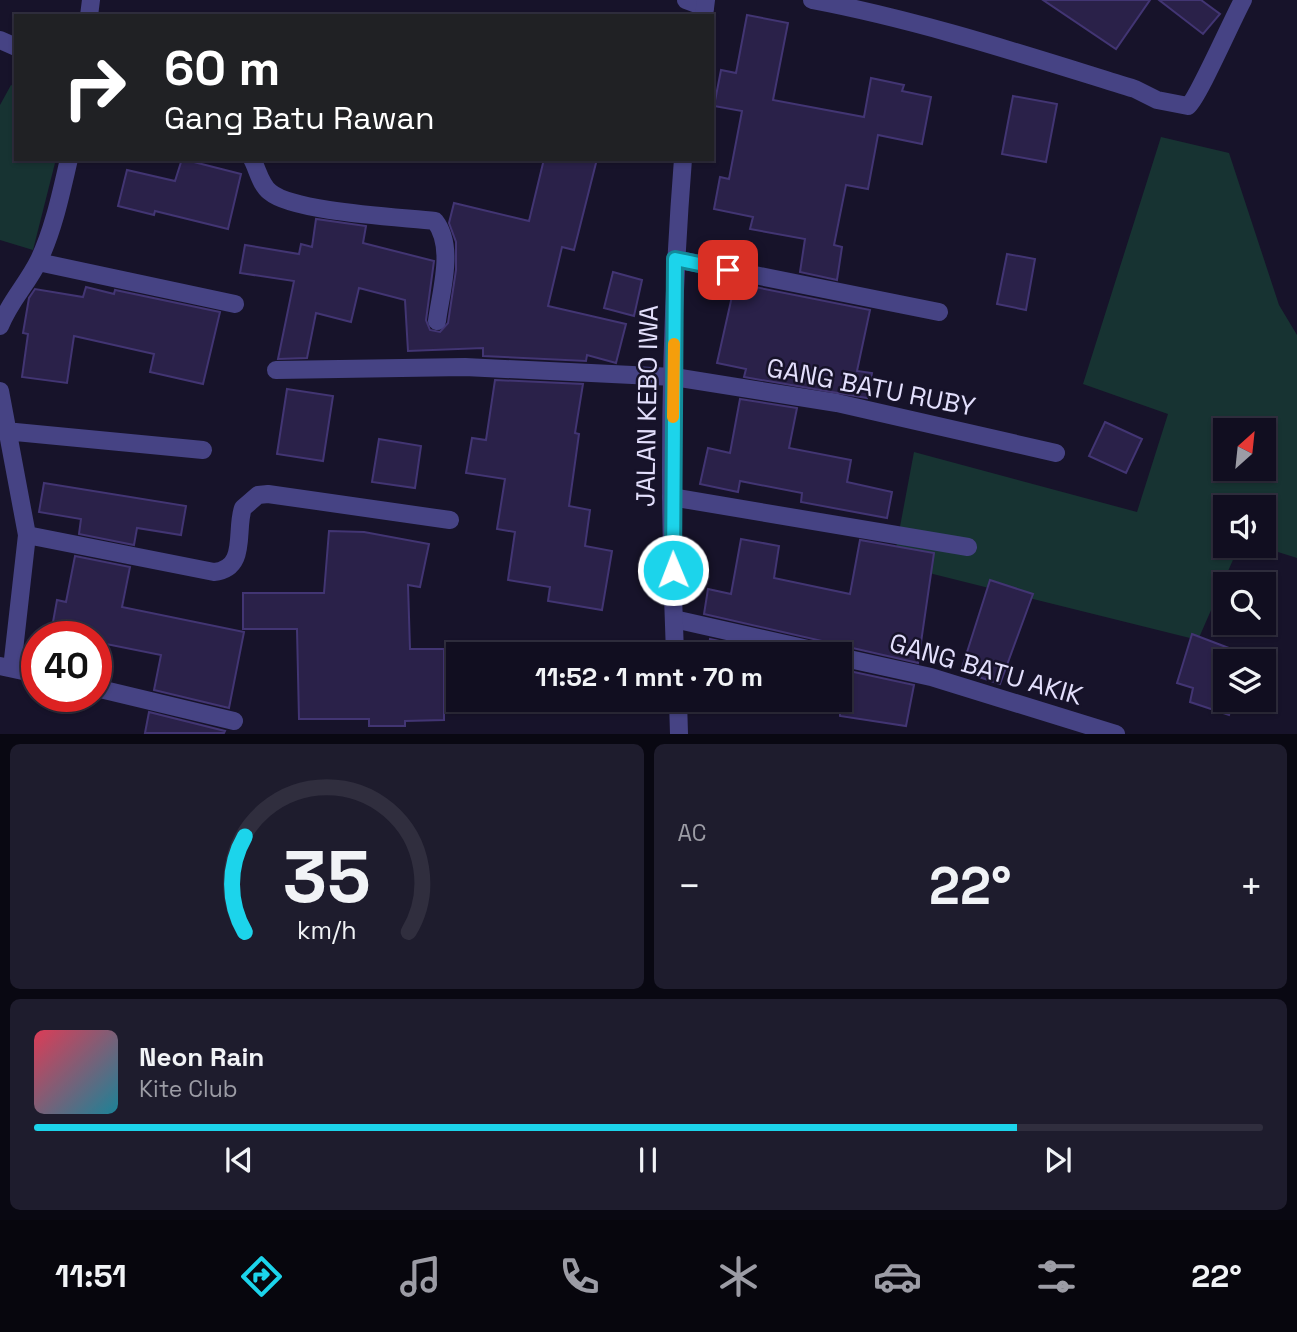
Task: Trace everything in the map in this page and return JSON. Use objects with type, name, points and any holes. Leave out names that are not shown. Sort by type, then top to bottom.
[{"type":"street","points":[[685,0],[705,7]]},
{"type":"street","points":[[812,0],[882,13],[946,30],[1135,89],[1157,100],[1180,106],[1195,102],[1213,57],[1243,0]]},
{"type":"street","points":[[0,326],[8,304],[38,262],[56,215],[69,161]]},
{"type":"street","points":[[253,161],[262,183],[271,194],[293,203],[435,221],[444,239],[445,266],[437,321]]},
{"type":"street","name":"JALAN KEBO IWA","points":[[675,642],[671,497],[675,259],[683,161]]},
{"type":"street","points":[[675,259],[939,312]]},
{"type":"street","points":[[38,262],[234,304]]},
{"type":"street","name":"GANG BATU RUBY","points":[[276,370],[464,367],[674,377],[837,403],[1056,453]]},
{"type":"street","points":[[0,391],[5,431],[27,535],[6,667]]},
{"type":"street","points":[[5,431],[203,450]]},
{"type":"street","points":[[27,535],[214,572],[228,567],[235,557],[240,545],[243,508],[258,495],[268,494],[450,520]]},
{"type":"street","points":[[671,497],[968,547]]},
{"type":"street","points":[[674,620],[775,642]]},
{"type":"street","name":"GANG BATU AKIK","points":[[852,660],[932,677],[1116,733]]},
{"type":"street","points":[[112,692],[234,721]]},
{"type":"street","points":[[678,712],[679,733]]},
{"type":"green space","points":[[11,85],[14,86],[14,161],[55,161],[33,250],[0,240],[0,105]]},
{"type":"green space","points":[[1161,137],[1229,153],[1279,305],[1297,335],[1297,558],[1276,551],[1276,495],[1213,495],[1213,558],[1234,558],[1228,572],[1213,572],[1213,606],[1198,640],[893,564],[914,452],[1137,512],[1168,414],[1083,384]]},
{"type":"building","points":[[1043,0],[1150,0],[1116,49]]},
{"type":"building","points":[[1159,0],[1201,0],[1220,14],[1203,34]]},
{"type":"building","points":[[747,15],[788,23],[773,100],[864,117],[871,78],[904,85],[902,91],[931,97],[922,144],[878,135],[868,189],[846,185],[834,245],[842,247],[837,280],[800,272],[805,239],[750,229],[753,217],[714,209],[720,177],[729,179],[742,111],[714,106],[721,70],[736,73]]},
{"type":"building","points":[[1013,96],[1057,104],[1046,162],[1002,154]]},
{"type":"building","points":[[181,161],[241,174],[228,229],[155,211],[154,215],[118,206],[127,170],[175,181]]},
{"type":"building","points":[[544,161],[596,161],[574,250],[562,247],[548,306],[626,324],[616,363],[587,355],[586,361],[483,356],[483,348],[408,351],[405,300],[359,288],[351,322],[316,313],[307,358],[278,359],[294,281],[240,273],[245,245],[299,254],[301,244],[312,247],[316,219],[366,226],[363,243],[434,261],[426,320],[430,330],[440,332],[448,323],[456,270],[456,242],[449,223],[454,203],[529,221]]},
{"type":"building","points":[[1007,254],[1035,259],[1026,310],[997,304]]},
{"type":"building","points":[[613,272],[642,280],[634,316],[604,308]]},
{"type":"building","points":[[735,283],[870,310],[857,371],[872,373],[867,398],[744,377],[746,369],[717,363]]},
{"type":"building","points":[[86,287],[114,294],[115,290],[220,312],[203,384],[150,372],[154,354],[74,336],[67,383],[22,377],[28,334],[23,333],[29,298],[35,289],[83,297]]},
{"type":"building","points":[[495,380],[583,384],[575,433],[579,434],[569,506],[590,510],[585,546],[612,551],[602,610],[548,601],[550,587],[508,580],[515,532],[497,529],[505,479],[466,473],[472,438],[486,440]]},
{"type":"building","points":[[287,389],[333,396],[323,461],[277,454]]},
{"type":"building","points":[[740,399],[797,408],[789,448],[851,460],[847,482],[892,492],[887,518],[801,502],[802,493],[740,481],[738,492],[700,484],[708,448],[730,453]]},
{"type":"building","points":[[1105,422],[1142,439],[1126,473],[1089,456]]},
{"type":"building","points":[[379,439],[421,446],[415,488],[372,482]]},
{"type":"building","points":[[44,483],[186,506],[181,535],[137,528],[134,545],[79,534],[81,519],[39,512]]},
{"type":"building","points":[[329,531],[364,532],[429,544],[420,587],[408,585],[410,649],[444,649],[444,720],[405,721],[405,726],[369,726],[369,719],[299,719],[297,629],[243,629],[243,593],[324,593]]},
{"type":"building","points":[[741,539],[779,546],[774,578],[850,594],[860,540],[934,553],[918,663],[852,648],[852,642],[826,642],[704,614],[708,589],[731,594]]},
{"type":"building","points":[[75,556],[130,567],[122,607],[244,632],[229,708],[154,690],[161,655],[112,645],[112,621],[53,621],[57,600],[66,602]]},
{"type":"building","points":[[990,580],[1033,594],[1000,684],[961,671]]},
{"type":"building","points":[[1192,634],[1231,649],[1213,649],[1213,710],[1190,702],[1193,688],[1177,683]]},
{"type":"building","points":[[852,672],[914,685],[906,726],[840,716],[840,712],[852,712]]},
{"type":"building","points":[[149,712],[225,731],[145,733]]},
{"type":"slow traffic","points":[[673,417],[674,344]]},
{"type":"route","points":[[673,570],[671,478],[675,259],[728,270]]}]
